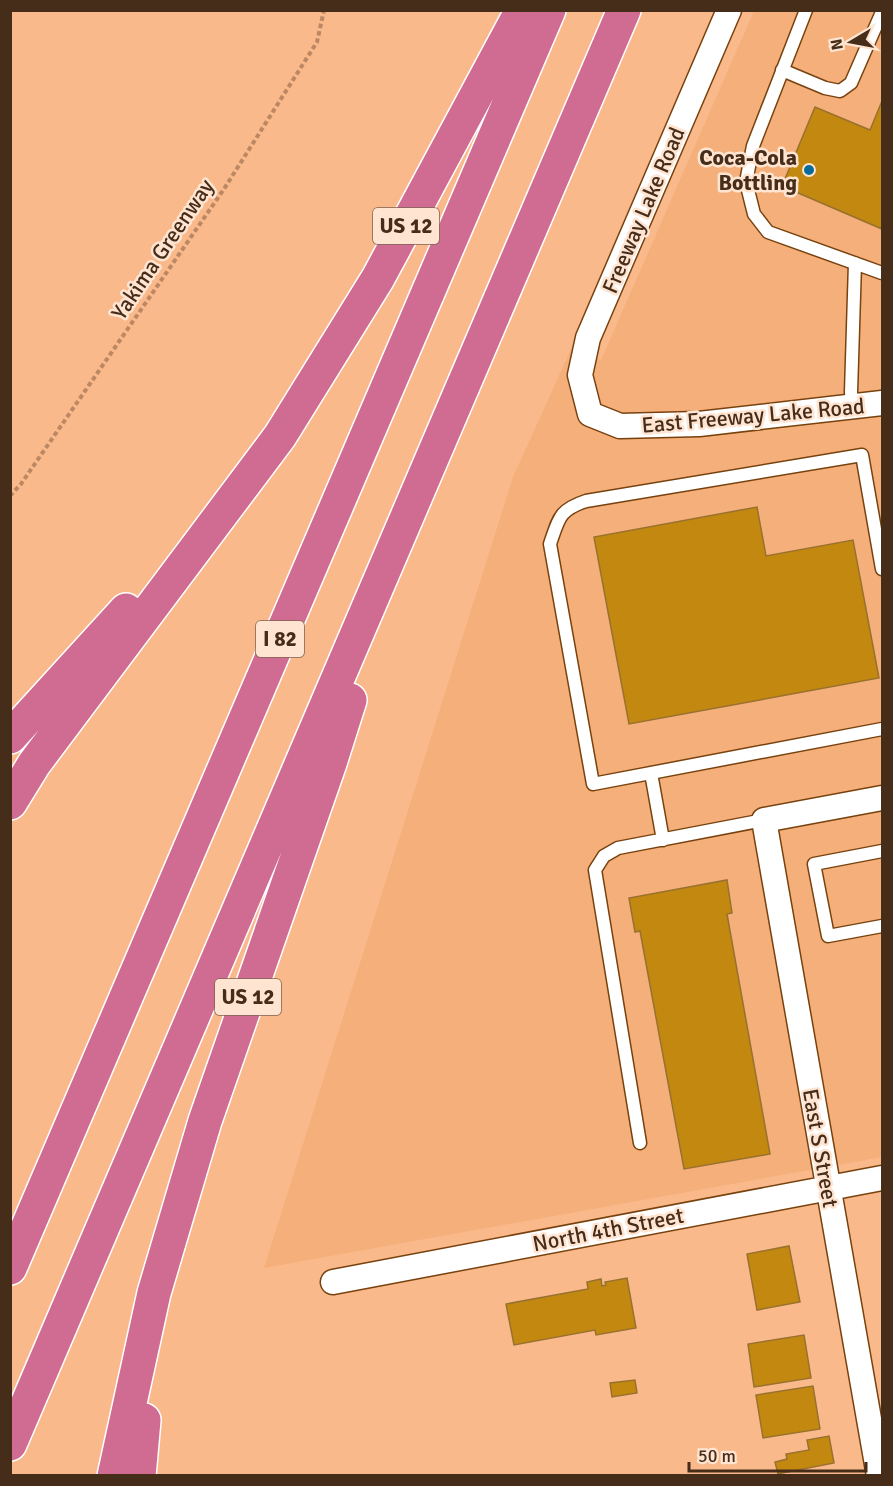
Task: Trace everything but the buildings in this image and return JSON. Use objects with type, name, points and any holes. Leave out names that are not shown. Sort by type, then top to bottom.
[{"type":"highway","name":"US 12","points":[[10,737],[200,531],[280,436],[378,278],[522,10]]},
{"type":"highway","name":"I 82","points":[[10,1268],[549,10]]},
{"type":"highway","points":[[10,1443],[624,10]]},
{"type":"highway","points":[[10,803],[34,764],[280,436]]},
{"type":"highway","name":"US 12","points":[[114,1476],[154,1293],[205,1121],[330,763],[405,524]]},
{"type":"highway","points":[[139,1476],[154,1293]]},
{"type":"street","name":"Freeway Lake Road","points":[[590,414],[580,375],[588,338],[729,10]]},
{"type":"street","name":"East Freeway Lake Road","points":[[590,414],[620,426],[699,424],[882,403]]},
{"type":"street","points":[[764,820],[882,798]]},
{"type":"street","name":"East S Street","points":[[764,820],[879,1476]]},
{"type":"street","name":"North 4th Street","points":[[333,1282],[882,1178]]},
{"type":"lane","points":[[806,10],[753,146],[746,182],[754,214],[768,232],[882,273]]},
{"type":"lane","points":[[782,70],[825,88],[840,91],[851,83],[882,12]]},
{"type":"lane","points":[[852,407],[855,263]]},
{"type":"lane","points":[[882,569],[862,455],[586,501],[570,506],[559,519],[550,544],[593,784],[882,729]]},
{"type":"lane","points":[[651,773],[663,840]]},
{"type":"lane","points":[[640,1143],[595,870],[604,856],[618,848],[764,820]]},
{"type":"lane","points":[[882,851],[814,864],[828,936],[882,926]]},
{"type":"path","name":"Yakima Greenway","points":[[10,496],[21,484],[224,189],[317,42],[324,10]]},
{"type":"shaded area","points":[[754,11],[882,11],[882,1157],[264,1268],[513,477],[572,347],[601,360]]},
{"type":"place","name":"Coca-Cola Bottling","points":[[809,170]]}]
